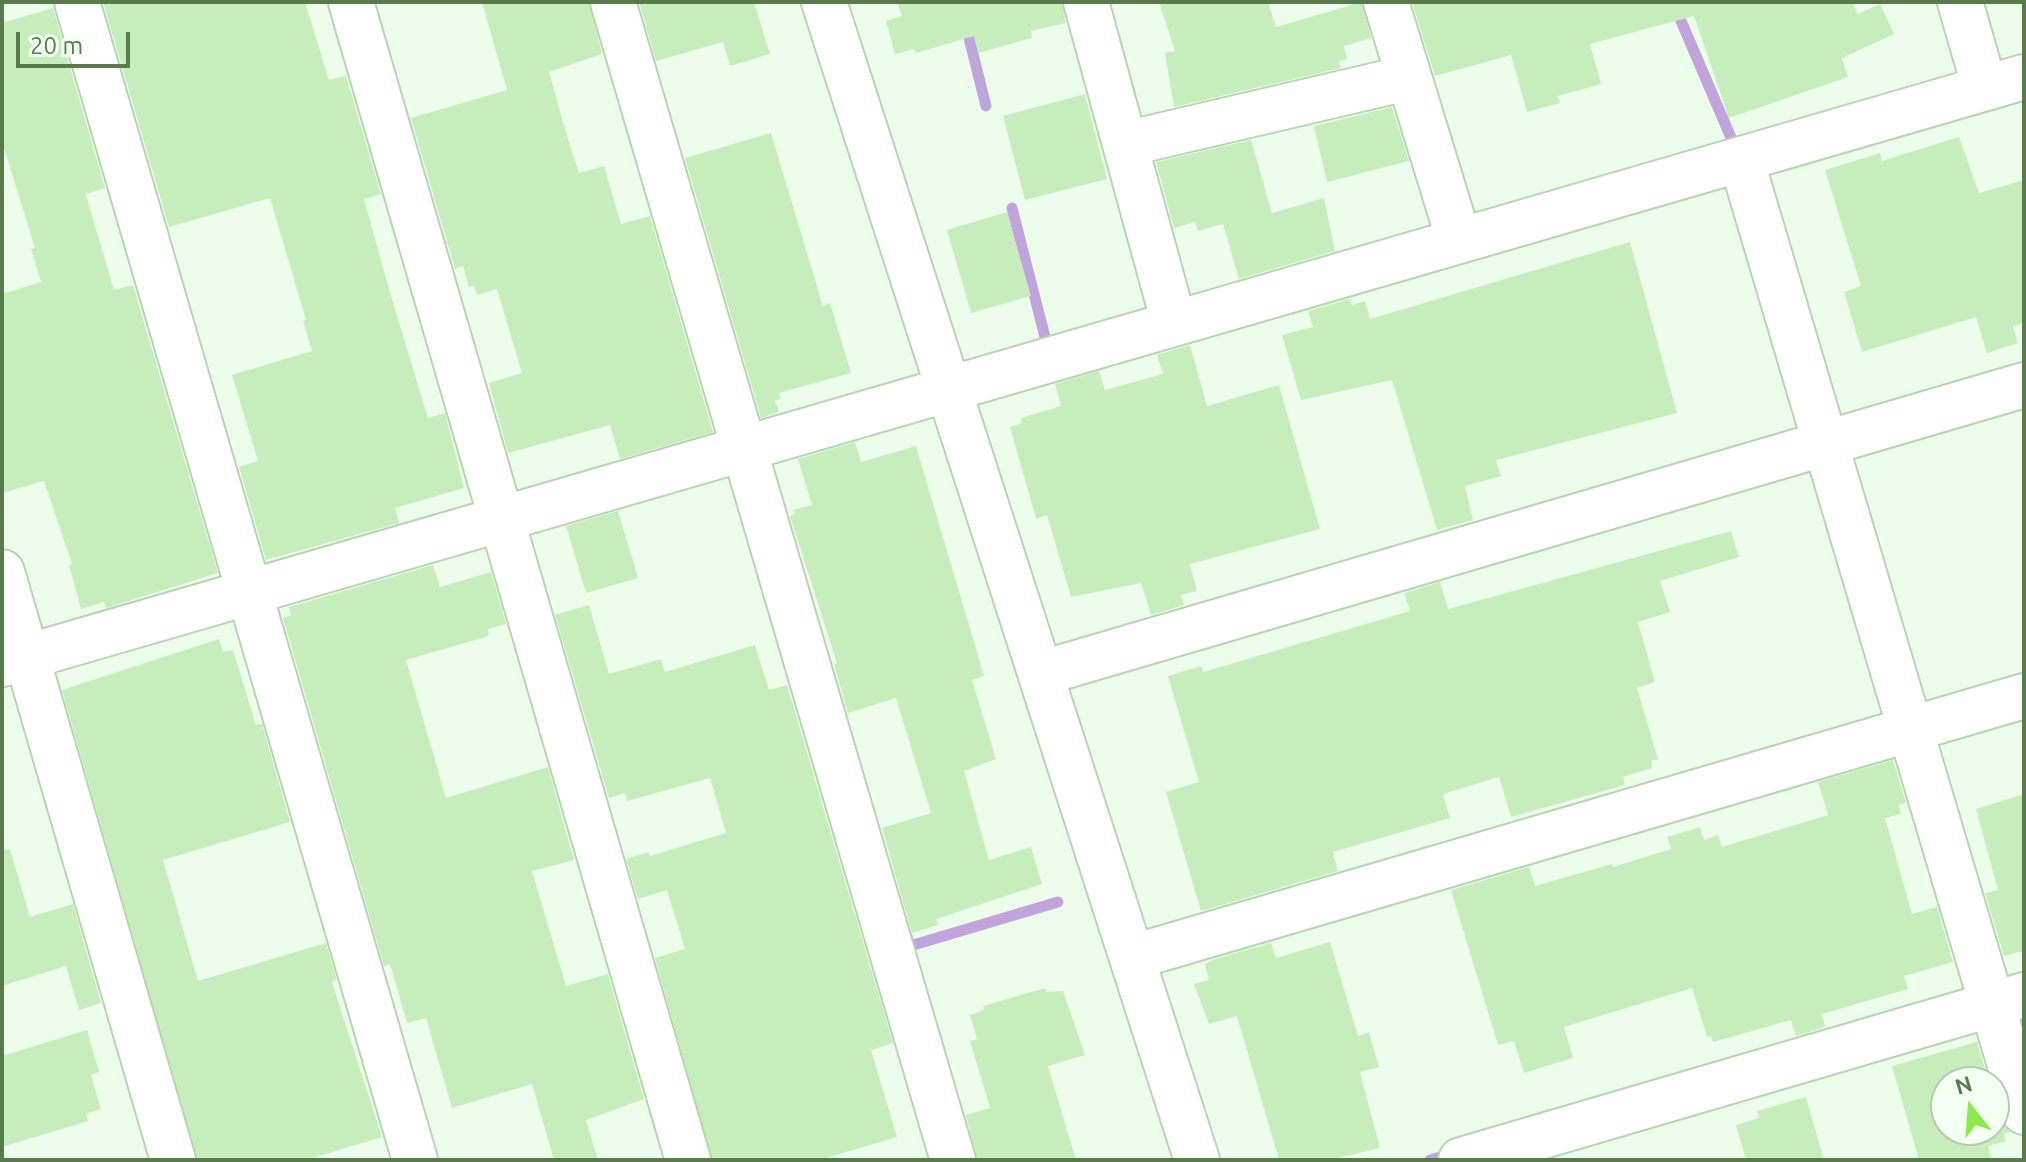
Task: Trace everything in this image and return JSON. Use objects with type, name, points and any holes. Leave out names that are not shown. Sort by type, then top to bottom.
[{"type":"street","points":[[77,2],[415,1160]]},
{"type":"street","points":[[351,2],[688,1160]]},
{"type":"street","points":[[613,2],[953,1160]]},
{"type":"street","points":[[824,2],[1197,1160]]},
{"type":"street","points":[[1086,2],[1174,323]]},
{"type":"street","points":[[1386,2],[1459,240]]},
{"type":"street","points":[[14,660],[2004,82],[1960,2]]},
{"type":"street","points":[[1125,144],[1407,78]]},
{"type":"street","points":[[1741,159],[1911,729],[2008,1000],[2024,1112]]},
{"type":"street","points":[[1042,673],[2024,385]]},
{"type":"street","points":[[2,572],[14,660],[173,1160]]},
{"type":"street","points":[[1133,957],[2024,696]]},
{"type":"street","points":[[1461,1160],[2008,1000]]},
{"type":"building","points":[[103,2],[305,2],[329,80],[346,76],[381,194],[364,199],[389,289],[428,418],[445,413],[464,488],[395,508],[399,523],[266,560],[239,467],[258,461],[232,375],[312,351],[303,321],[306,320],[270,198],[169,227]]},
{"type":"building","points":[[482,2],[589,2],[602,54],[549,72],[568,139],[579,173],[604,166],[621,224],[650,216],[713,432],[620,459],[610,425],[508,453],[489,383],[522,373],[497,289],[477,295],[474,286],[469,287],[463,266],[455,269],[411,118],[507,90]]},
{"type":"building","points":[[639,2],[754,2],[770,54],[730,66],[723,42],[656,61]]},
{"type":"building","points":[[897,2],[1062,2],[1066,23],[1031,31],[1032,38],[978,53],[974,36],[916,53],[914,49],[895,54],[886,21],[902,16]]},
{"type":"building","points":[[1159,2],[1268,2],[1276,27],[1362,2],[1371,38],[1344,46],[1347,59],[1339,61],[1341,68],[1174,107],[1165,53],[1175,51]]},
{"type":"building","points":[[1412,2],[1852,2],[1858,14],[1880,4],[1894,34],[1842,58],[1848,77],[1729,118],[1694,16],[1590,44],[1601,84],[1558,96],[1560,103],[1527,112],[1511,55],[1435,76]]},
{"type":"building","points":[[53,8],[105,188],[86,194],[87,198],[114,290],[133,285],[218,573],[106,608],[104,602],[81,609],[69,565],[72,564],[44,481],[2,493],[2,294],[41,282],[31,249],[35,248],[2,142],[2,23]]},
{"type":"building","points":[[1085,94],[1107,179],[1025,200],[1003,116]]},
{"type":"building","points":[[1392,107],[1409,161],[1327,182],[1314,126]]},
{"type":"building","points":[[771,133],[823,306],[830,303],[851,373],[779,393],[781,399],[775,400],[779,412],[761,418],[685,158]]},
{"type":"building","points":[[1959,137],[1979,193],[2024,180],[2024,323],[2013,326],[2018,343],[1987,353],[1976,317],[1862,352],[1844,292],[1861,286],[1825,170],[1880,153],[1882,161]]},
{"type":"building","points":[[1251,140],[1272,213],[1324,198],[1335,251],[1239,279],[1223,224],[1198,231],[1195,222],[1174,228],[1156,162]]},
{"type":"building","points":[[1007,212],[1031,296],[971,313],[947,230]]},
{"type":"building","points":[[1630,242],[1677,413],[1496,460],[1501,476],[1465,486],[1473,520],[1437,530],[1392,380],[1301,400],[1282,335],[1313,327],[1308,311],[1350,299],[1352,305],[1365,301],[1370,319]]},
{"type":"building","points":[[1190,345],[1207,406],[1279,385],[1320,529],[1190,564],[1197,591],[1181,595],[1184,605],[1151,615],[1141,583],[1071,597],[1047,515],[1036,519],[1010,427],[1022,423],[1021,418],[1061,406],[1055,384],[1099,371],[1105,390],[1163,374],[1157,355]]},
{"type":"building","points":[[855,442],[861,462],[916,446],[984,676],[972,680],[996,759],[964,771],[989,860],[1031,847],[1042,884],[936,919],[938,925],[912,933],[882,828],[931,813],[896,698],[848,713],[834,664],[837,663],[790,516],[795,514],[793,510],[812,505],[798,459]]},
{"type":"building","points":[[618,511],[638,578],[586,593],[566,526]]},
{"type":"building","points":[[1731,531],[1739,557],[1660,581],[1670,612],[1638,622],[1655,682],[1637,688],[1658,759],[1651,761],[1652,768],[1623,777],[1625,785],[1511,817],[1499,777],[1443,794],[1450,818],[1333,852],[1338,871],[1201,911],[1166,792],[1199,782],[1168,676],[1201,666],[1203,672],[1410,611],[1404,593],[1440,582],[1448,609]]},
{"type":"building","points":[[433,565],[440,587],[491,572],[506,624],[488,629],[489,636],[406,660],[446,798],[548,767],[574,860],[532,871],[566,986],[608,974],[644,1099],[586,1120],[598,1160],[554,1160],[532,1084],[452,1108],[426,1018],[407,1023],[390,964],[384,966],[283,618],[291,615],[289,607]]},
{"type":"building","points":[[589,605],[609,674],[661,659],[665,672],[755,645],[769,690],[787,685],[893,1043],[871,1050],[897,1137],[819,1160],[712,1160],[655,958],[685,949],[667,890],[638,899],[626,859],[648,852],[650,856],[726,833],[710,778],[627,801],[625,793],[609,798],[555,615]]},
{"type":"building","points":[[219,639],[223,652],[233,650],[256,725],[262,724],[290,822],[163,860],[198,981],[326,943],[337,980],[332,982],[382,1137],[306,1160],[197,1160],[62,690]]},
{"type":"building","points":[[1893,760],[1906,803],[1899,805],[1901,814],[1885,818],[1912,914],[1937,907],[1953,962],[1904,976],[1908,989],[1822,1014],[1825,1027],[1796,1036],[1791,1020],[1713,1042],[1711,1036],[1707,1037],[1692,988],[1564,1027],[1573,1058],[1524,1073],[1514,1041],[1498,1045],[1451,890],[1529,867],[1535,886],[1612,864],[1613,867],[1671,849],[1667,837],[1700,827],[1704,840],[1718,835],[1722,847],[1828,815],[1818,782]]},
{"type":"building","points":[[2024,794],[2024,951],[2004,956],[1985,893],[1998,890],[1976,809]]},
{"type":"building","points":[[10,849],[30,917],[73,904],[101,1003],[79,1010],[66,966],[2,986],[2,850]]},
{"type":"building","points":[[1330,942],[1358,1036],[1369,1032],[1379,1067],[1360,1072],[1380,1148],[1329,1160],[1279,1160],[1237,1016],[1209,1024],[1194,984],[1209,980],[1205,964],[1215,959],[1271,943],[1276,958]]},
{"type":"building","points":[[1045,988],[1046,992],[1063,991],[1085,1055],[1048,1066],[1076,1160],[977,1160],[966,1115],[990,1108],[970,1041],[977,1039],[970,1015],[984,1010],[983,1006]]},
{"type":"building","points":[[87,1030],[99,1072],[91,1075],[101,1109],[86,1114],[88,1121],[2,1147],[2,1056]]},
{"type":"building","points":[[1977,1042],[1984,1066],[1930,1066],[1930,1146],[1988,1146],[1992,1160],[1919,1160],[1892,1066]]},
{"type":"building","points":[[1806,1097],[1824,1160],[1746,1160],[1736,1125],[1759,1118],[1757,1111]]},
{"type":"waterway","points":[[960,2],[986,106]]},
{"type":"waterway","points":[[1673,2],[1732,140]]},
{"type":"waterway","points":[[1012,208],[1046,341]]},
{"type":"waterway","points":[[907,936],[910,946],[1058,902]]},
{"type":"waterway","points":[[1430,1160],[1448,1155]]}]
